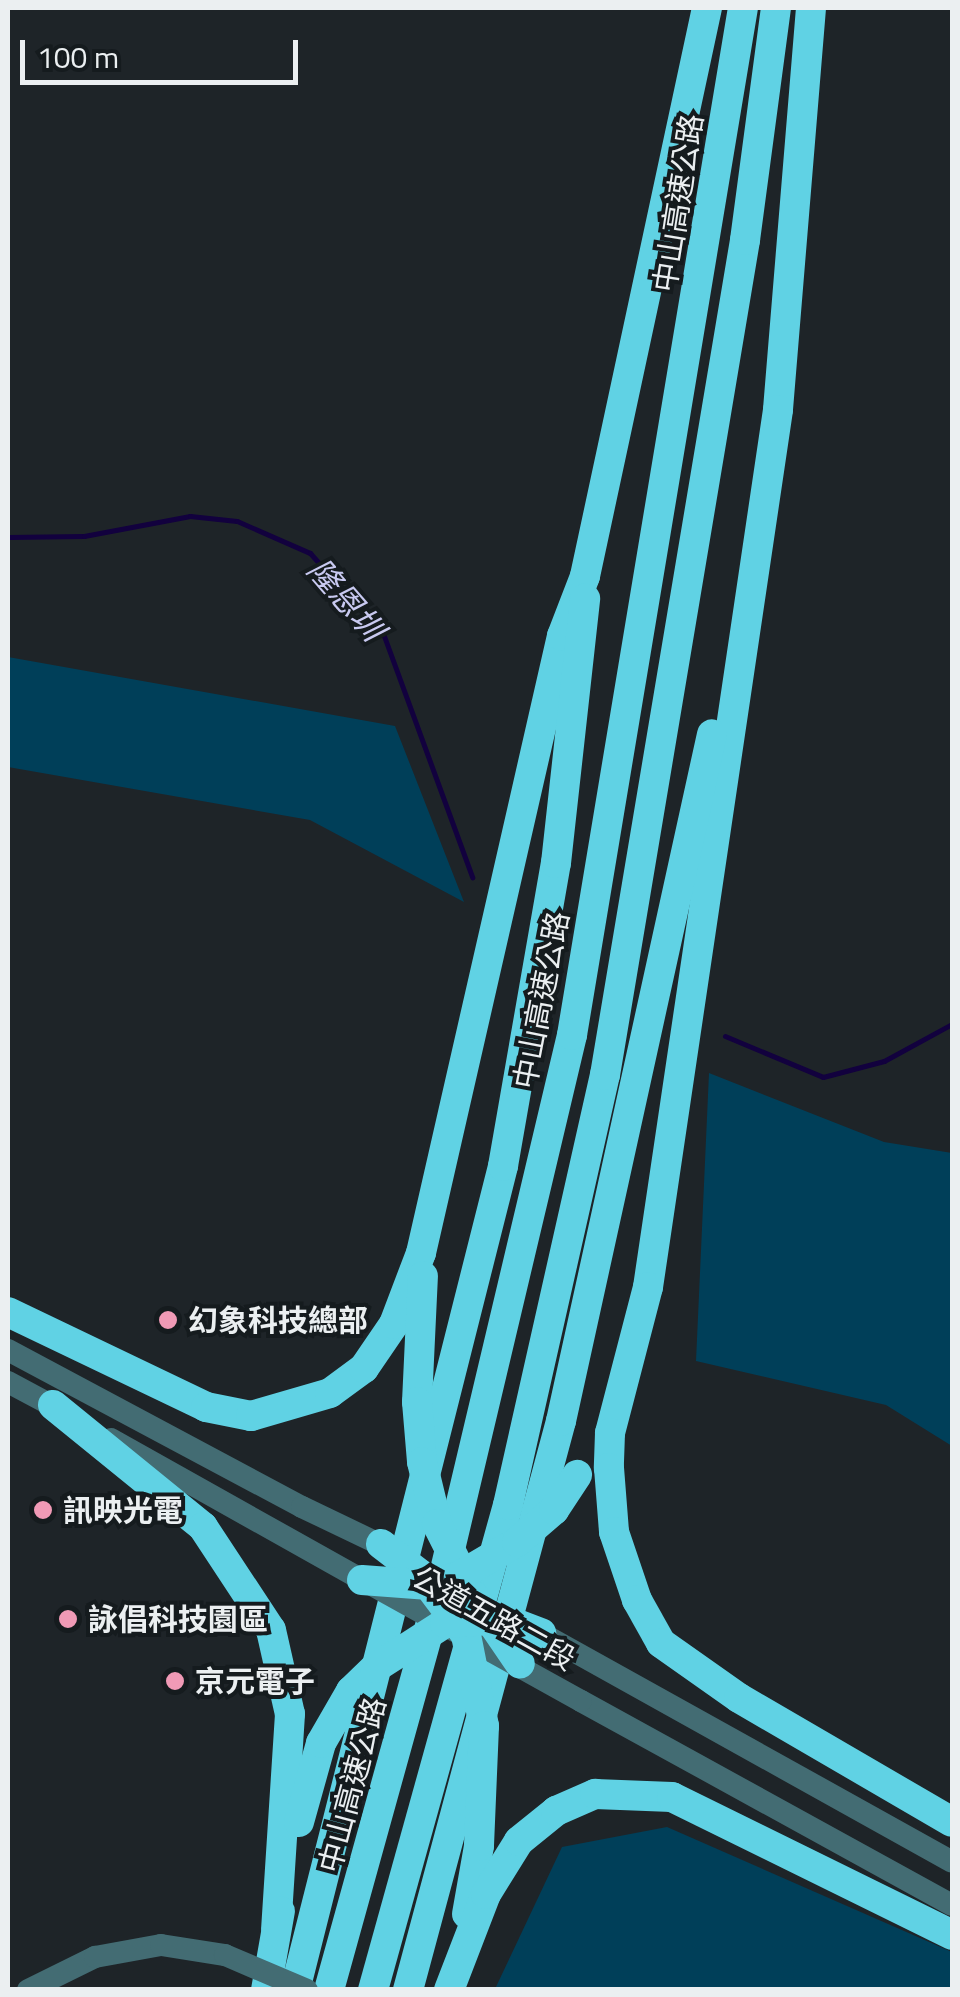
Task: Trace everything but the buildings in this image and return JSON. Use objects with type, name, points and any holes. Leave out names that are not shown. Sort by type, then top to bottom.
[{"type":"highway","points":[[295,1990],[503,1166],[556,864],[585,576],[707,8]]},
{"type":"highway","name":"中山高速公路","points":[[329,1990],[419,1674],[572,1035],[743,8]]},
{"type":"highway","points":[[374,1990],[508,1505],[605,1075],[745,240],[776,8]]},
{"type":"highway","points":[[811,8],[778,410],[648,1287],[610,1433],[609,1468],[614,1532],[637,1600],[661,1642],[738,1698],[952,1822]]},
{"type":"highway","points":[[8,1312],[206,1407],[250,1416],[330,1393],[364,1368],[394,1324],[421,1253],[562,636],[585,576]]},
{"type":"highway","points":[[408,1990],[561,1422],[698,785],[750,591]]},
{"type":"highway","points":[[421,1253],[417,1402],[432,1507],[459,1604],[484,1726],[479,1846],[454,1976]]},
{"type":"highway","points":[[266,1990],[276,1929],[321,1743],[352,1692],[374,1668],[459,1604],[577,1475],[606,1415],[648,1287]]},
{"type":"highway","points":[[53,1406],[203,1527],[271,1630],[290,1714],[276,1929]]},
{"type":"highway","points":[[381,1544],[459,1604],[520,1664]]},
{"type":"highway","points":[[362,1580],[459,1604],[541,1633]]},
{"type":"highway","points":[[454,1976],[486,1894],[519,1841],[556,1811],[596,1794],[636,1791],[672,1797],[952,1935]]},
{"type":"street","name":"公道五路二段","points":[[8,1350],[302,1507],[381,1544]]},
{"type":"street","name":"公道五路二段","points":[[8,1382],[362,1580],[459,1604]]},
{"type":"street","name":"公道五路二段","points":[[541,1633],[952,1862]]},
{"type":"street","name":"公道五路二段","points":[[520,1664],[950,1904]]},
{"type":"street","points":[[28,1990],[95,1956],[161,1945],[225,1955],[307,1990]]},
{"type":"shaded area","points":[[8,657],[395,726],[464,902],[310,820],[8,767]]},
{"type":"shaded area","points":[[709,1073],[884,1142],[952,1153],[952,1446],[886,1405],[696,1361]]},
{"type":"shaded area","points":[[667,1827],[952,1952],[952,1989],[495,1989],[562,1847]]},
{"type":"waterway","name":"隆恩圳","points":[[8,537],[84,536],[190,516],[237,521],[310,553],[384,636],[472,877]]},
{"type":"waterway","name":"隆恩圳","points":[[725,1036],[823,1077],[884,1061],[952,1024]]},
{"type":"place","name":"幻象科技總部","points":[[168,1320]]},
{"type":"place","name":"訊映光電","points":[[43,1510]]},
{"type":"place","name":"詠倡科技園區","points":[[68,1619]]},
{"type":"place","name":"京元電子","points":[[175,1681]]}]
